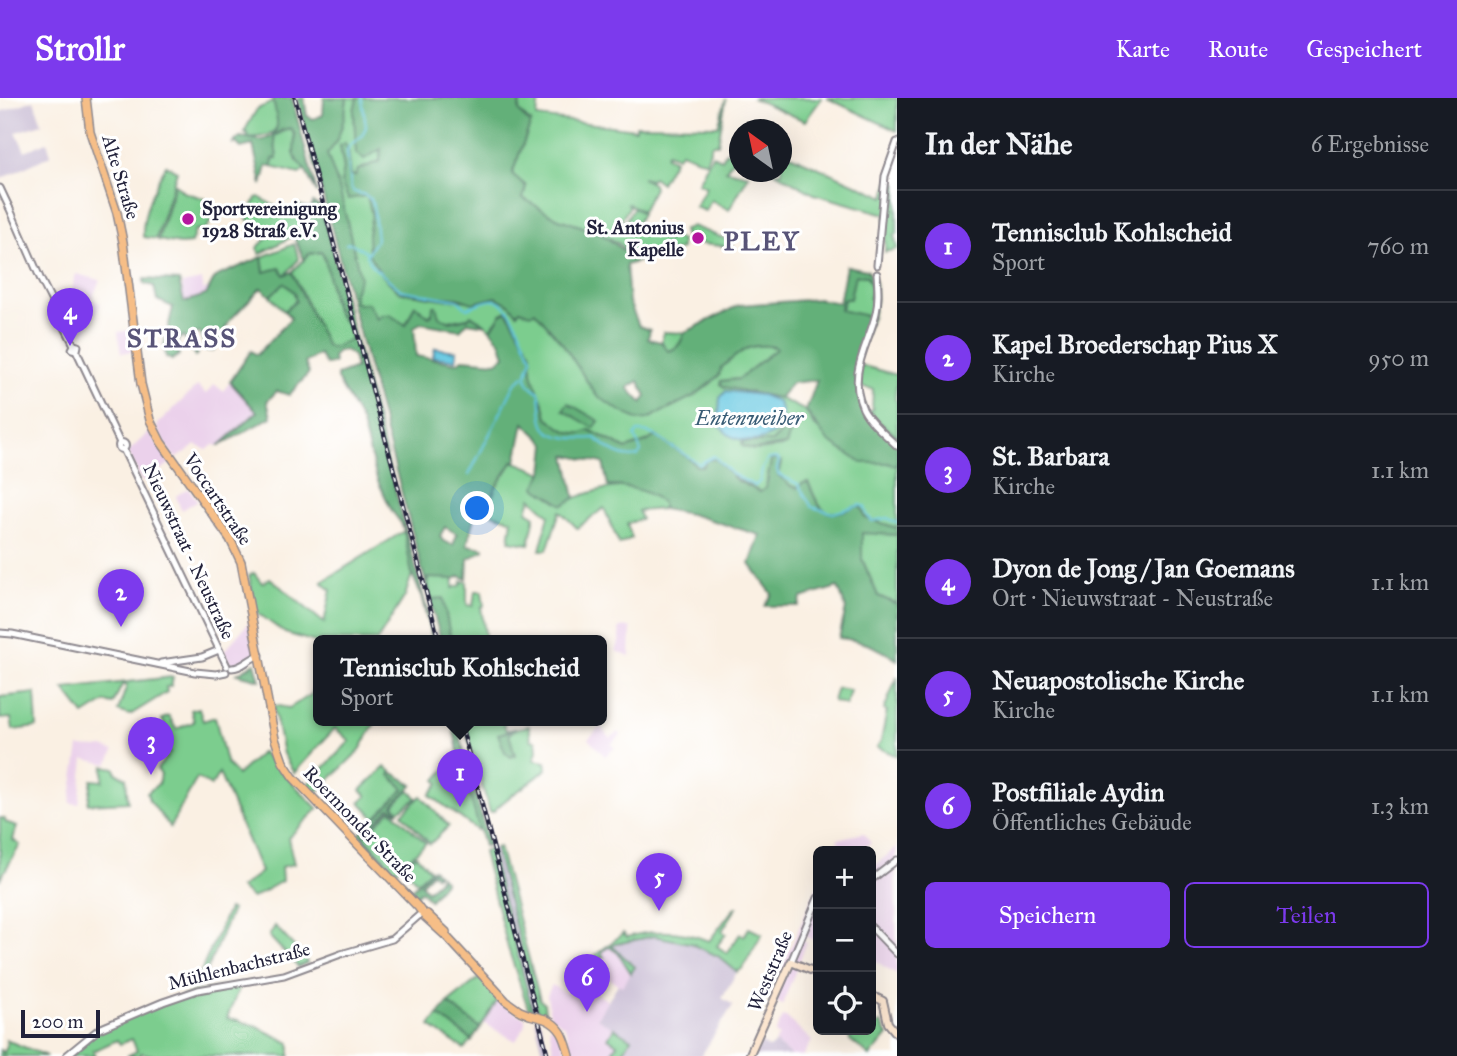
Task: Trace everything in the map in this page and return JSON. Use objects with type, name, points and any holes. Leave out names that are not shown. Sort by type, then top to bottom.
[{"type":"main road","name":"Alte Straße","points":[[86,98],[90,132],[117,213],[126,264]]},
{"type":"main road","name":"Voccartstraße","points":[[126,264],[141,384],[150,420],[161,442],[238,555],[245,576],[279,754]]},
{"type":"main road","name":"Roermonder Straße","points":[[279,754],[293,777],[423,912],[444,929],[463,955],[506,1001],[520,1011],[555,1024],[561,1030],[570,1056]]},
{"type":"main road","points":[[791,962],[816,972]]},
{"type":"main road","name":"Weststraße","points":[[749,1056],[791,962]]},
{"type":"main road","points":[[876,998],[883,1001],[888,1023],[897,1034]]},
{"type":"street","points":[[897,142],[885,176],[877,264],[872,270],[877,274],[877,310],[857,373],[865,412],[897,446]]},
{"type":"street","name":"Nieuwstraat - Neustraße","points":[[0,188],[228,669]]},
{"type":"street","points":[[0,633],[204,673],[239,667],[260,655]]},
{"type":"street","points":[[158,663],[201,657],[219,650]]},
{"type":"street","points":[[876,876],[897,860]]},
{"type":"street","name":"Weststraße","points":[[791,962],[813,909]]},
{"type":"street","name":"Mühlenbachstraße","points":[[66,1056],[104,1025],[198,990],[284,975],[393,939],[423,912]]},
{"type":"street","points":[[876,933],[897,954]]},
{"type":"shaded area","points":[[34,100],[42,124],[16,132],[25,151],[47,142],[51,155],[1,179],[0,112]]},
{"type":"shaded area","points":[[76,274],[100,280],[92,299],[101,304],[84,334],[77,324],[77,310],[65,300],[70,297]]},
{"type":"shaded area","points":[[202,280],[203,290],[209,288],[206,295],[184,302],[182,284]]},
{"type":"shaded area","points":[[132,330],[134,351],[121,353],[118,332]]},
{"type":"shaded area","points":[[230,382],[257,412],[219,446],[213,445],[207,450],[196,445],[176,459],[165,444],[157,428],[158,424],[197,386],[206,394],[214,384],[223,391]]},
{"type":"shaded area","points":[[149,432],[171,463],[142,482],[128,452]]},
{"type":"shaded area","points":[[188,488],[198,501],[181,510],[176,496]]},
{"type":"shaded area","points":[[250,621],[256,653],[235,664],[230,663],[224,651]]},
{"type":"shaded area","points":[[629,627],[630,657],[616,651],[620,639],[619,628]]},
{"type":"shaded area","points":[[600,727],[610,738],[618,732],[621,735],[611,744],[615,748],[605,756],[588,739]]},
{"type":"shaded area","points":[[79,747],[103,747],[114,751],[108,764],[84,759],[79,804],[70,803]]},
{"type":"shaded area","points":[[864,833],[871,843],[866,846],[832,846],[839,843],[837,839]]},
{"type":"shaded area","points":[[897,847],[897,974],[876,962],[876,865]]},
{"type":"shaded area","points":[[495,848],[538,1014],[533,1012],[490,849]]},
{"type":"shaded area","points":[[813,896],[813,940],[803,935],[801,940],[807,942],[782,1005],[773,999],[775,994],[771,993]]},
{"type":"shaded area","points":[[655,936],[694,944],[718,956],[737,972],[722,998],[733,1005],[701,1056],[621,1056],[631,1039],[597,1018],[618,984],[622,986],[635,967],[610,945]]},
{"type":"shaded area","points":[[610,945],[635,967],[622,987],[605,976],[595,992],[608,1001],[597,1018],[614,1028],[608,1038],[618,1044],[610,1056],[573,1056],[565,1026],[550,1016],[547,995],[552,985],[566,993],[579,972]]},
{"type":"shaded area","points":[[499,998],[511,1010],[525,1018],[525,1025],[516,1041],[483,1023]]},
{"type":"shaded area","points":[[783,1017],[812,1041],[803,1056],[791,1056],[775,1043],[779,1036],[775,1033]]},
{"type":"shaded area","points":[[535,1020],[541,1022],[550,1056],[544,1056]]},
{"type":"shaded area","points":[[549,1025],[562,1039],[567,1056],[554,1056]]},
{"type":"shaded area","points":[[759,1041],[769,1048],[775,1043],[791,1056],[751,1056]]},
{"type":"green space","points":[[272,98],[292,98],[317,193],[297,161],[294,153],[295,135],[291,128],[274,136],[277,158],[273,159],[272,167],[267,166],[262,185],[253,145],[241,148],[236,143],[232,144],[240,137],[262,140],[274,133],[277,123]]},
{"type":"green space","points":[[297,98],[304,98],[307,116],[313,119],[323,115],[324,98],[347,98],[339,135],[327,154],[340,191],[360,277],[354,292],[354,301],[358,304],[368,303],[377,319],[382,315],[390,315],[406,325],[415,305],[429,317],[432,315],[433,306],[436,306],[439,316],[450,322],[471,315],[486,325],[468,322],[460,330],[421,323],[414,327],[416,356],[456,363],[463,359],[496,362],[505,356],[501,343],[491,330],[501,314],[507,311],[532,354],[532,371],[547,418],[562,429],[573,433],[589,430],[626,449],[656,436],[696,466],[703,466],[707,460],[716,459],[736,480],[760,492],[766,488],[771,460],[777,459],[781,462],[778,475],[797,488],[808,482],[816,500],[825,510],[837,512],[857,506],[862,508],[865,518],[897,528],[897,535],[862,533],[862,559],[878,596],[897,604],[897,660],[869,645],[839,638],[846,608],[838,587],[801,598],[799,606],[765,606],[772,594],[750,564],[760,535],[690,514],[662,509],[662,503],[643,491],[608,486],[603,463],[566,455],[575,498],[563,505],[535,487],[543,473],[546,444],[524,423],[516,462],[513,461],[491,500],[479,499],[467,545],[484,550],[468,559],[467,579],[460,576],[454,579],[427,578],[431,599],[443,598],[450,635],[439,635]],"holes":[[[445,527],[457,534],[453,545],[443,541],[440,536]]]},
{"type":"green space","points":[[347,98],[357,98],[354,111],[356,153],[376,152],[381,149],[380,161],[358,170],[355,176],[349,174],[348,150],[340,146],[344,169],[342,182],[356,196],[367,196],[372,215],[368,235],[398,291],[461,301],[496,297],[517,312],[535,311],[563,344],[596,395],[649,418],[701,391],[717,376],[721,368],[745,349],[758,346],[775,347],[776,349],[739,379],[722,381],[721,384],[779,398],[806,411],[813,424],[862,463],[888,463],[897,466],[897,528],[865,518],[862,508],[857,506],[837,512],[825,510],[817,501],[808,482],[797,488],[778,475],[781,462],[768,471],[766,488],[760,492],[729,474],[696,466],[656,436],[626,449],[590,430],[573,433],[562,429],[547,418],[532,371],[532,354],[507,311],[494,323],[491,330],[475,319],[440,318],[436,307],[429,317],[415,305],[406,325],[378,320],[374,314],[354,301],[354,292],[360,277],[327,154],[339,135]],"holes":[[[789,425],[792,431],[782,447],[758,450],[744,442],[772,442]]]},
{"type":"green space","points":[[357,98],[520,98],[519,111],[531,122],[512,174],[526,186],[523,198],[559,219],[599,232],[635,259],[636,262],[626,265],[629,302],[639,326],[650,330],[648,339],[661,342],[668,351],[679,345],[684,333],[739,305],[819,299],[839,303],[846,266],[867,270],[875,280],[876,300],[870,299],[871,285],[867,276],[855,275],[850,299],[843,299],[840,310],[872,317],[855,365],[858,388],[871,422],[876,420],[897,436],[897,466],[888,463],[862,463],[828,441],[806,411],[817,380],[792,383],[779,398],[724,387],[721,384],[721,381],[739,379],[776,349],[775,347],[758,346],[745,349],[721,368],[719,376],[694,396],[648,419],[638,420],[596,395],[563,344],[535,311],[531,314],[520,310],[517,313],[509,304],[496,297],[473,303],[458,298],[398,291],[381,274],[369,255],[368,235],[372,214],[367,196],[348,199],[341,182],[344,169],[340,146],[345,143],[351,175],[355,176],[358,170],[380,161],[381,149],[364,159],[356,153],[354,111]],"holes":[[[639,381],[646,396],[642,403],[628,388]]]},
{"type":"green space","points":[[520,98],[539,98],[537,117],[636,129],[636,125],[718,126],[726,99],[718,144],[712,144],[706,162],[681,152],[677,157],[667,153],[666,156],[674,160],[661,183],[653,177],[650,180],[642,178],[653,184],[654,188],[642,211],[627,203],[630,206],[621,220],[625,222],[633,208],[642,213],[636,225],[666,241],[671,235],[681,240],[681,249],[636,262],[612,240],[561,220],[523,198],[526,186],[512,174],[531,123],[519,111]]},
{"type":"green space","points":[[752,98],[822,98],[805,121]]},
{"type":"green space","points":[[827,98],[897,98],[897,131]]},
{"type":"green space","points":[[273,102],[279,118],[275,130],[264,136],[248,137],[244,132],[257,109]]},
{"type":"green space","points":[[291,128],[297,158],[305,170],[299,174],[272,167],[273,159],[277,158],[274,136]]},
{"type":"green space","points":[[726,152],[729,153],[729,166],[726,170],[729,171],[729,182],[745,182],[729,210],[711,200],[705,211],[695,207],[706,187],[698,183],[712,155],[722,159]]},
{"type":"green space","points":[[792,156],[885,197],[889,182],[897,184],[897,234],[894,235],[897,249],[885,252],[885,214],[814,194],[792,182]]},
{"type":"green space","points":[[166,165],[177,171],[156,239],[143,237],[147,209]]},
{"type":"green space","name":"Sportvereinigung 1928 Straß e.V.","points":[[175,184],[183,192],[203,198],[218,209],[206,229],[195,230],[191,243],[158,240]]},
{"type":"green space","points":[[259,197],[278,208],[297,211],[298,205],[311,209],[301,232],[260,254],[257,248],[271,234],[247,219],[256,198]]},
{"type":"green space","points":[[313,203],[321,207],[433,635],[431,635],[421,595],[412,574],[401,523],[392,511],[377,479],[361,421],[337,379],[337,375],[356,368],[353,356],[345,350],[338,351],[333,357],[334,363],[326,365],[319,354],[305,363],[309,373],[289,395],[277,391],[267,401],[271,417],[219,446],[257,412],[230,382],[251,351],[257,355],[291,318],[284,311],[296,301],[294,292],[284,283],[270,296],[261,288],[230,320],[213,351],[205,351],[201,333],[194,334],[193,342],[198,354],[196,356],[183,336],[177,341],[179,355],[172,360],[166,357],[164,345],[173,307],[157,300],[154,286],[144,284],[144,279],[179,281],[184,302],[206,295],[215,277],[262,257],[264,272],[280,268],[284,275],[292,272],[326,345],[331,348],[352,338],[337,311],[324,255],[321,252],[309,254],[304,260],[294,237],[301,232]]},
{"type":"green space","points":[[692,226],[731,241],[732,247],[702,244],[685,237],[683,230]]},
{"type":"green space","points":[[294,244],[299,259],[286,274],[264,273],[262,257]]},
{"type":"green space","points":[[321,252],[335,309],[346,323],[352,339],[331,349],[326,345],[292,272],[309,254]]},
{"type":"green space","points":[[866,275],[871,285],[871,299],[876,300],[872,317],[840,311],[854,276]]},
{"type":"green space","points":[[284,283],[294,292],[296,301],[284,311],[270,296]]},
{"type":"green space","points":[[664,332],[684,333],[679,345],[668,351],[662,343]]},
{"type":"green space","points":[[860,365],[897,375],[897,436],[868,413],[872,410],[873,389],[861,387]]},
{"type":"green space","points":[[568,403],[599,421],[594,428],[563,410]]},
{"type":"green space","points":[[793,424],[786,445],[753,450],[742,446],[744,442],[772,442]]},
{"type":"green space","points":[[513,461],[543,473],[572,499],[595,491],[629,487],[651,495],[662,503],[662,509],[638,511],[641,519],[627,524],[632,538],[619,544],[604,508],[577,528],[560,511],[547,550],[540,550],[549,515],[531,498],[527,511],[535,516],[529,544],[509,541],[512,520],[492,514],[494,501],[491,500]]},
{"type":"green space","points":[[404,531],[412,574],[405,596],[381,635],[313,635],[313,641],[285,633],[256,612],[249,575],[254,573],[262,583],[270,578],[324,623],[331,590],[322,582]]},
{"type":"green space","points":[[862,532],[897,535],[897,604],[878,596],[862,559]]},
{"type":"green space","points":[[427,577],[454,579],[453,588],[461,585],[462,581],[467,582],[467,605],[473,606],[475,591],[482,591],[484,606],[481,607],[485,635],[450,635],[431,599]]},
{"type":"green space","points":[[255,663],[260,680],[237,674]]},
{"type":"green space","points":[[173,677],[171,686],[166,687],[167,692],[130,715],[118,711],[127,685],[122,685],[113,704],[105,702],[84,715],[64,689]]},
{"type":"green space","points":[[897,677],[897,756],[877,747],[881,741],[887,711],[884,710]]},
{"type":"green space","points":[[313,688],[313,726],[373,726],[360,750],[314,795],[306,786],[350,741],[335,728],[294,773],[283,754],[273,705],[289,708],[312,694]]},
{"type":"green space","points":[[837,688],[850,690],[846,705],[833,701]]},
{"type":"green space","points":[[35,693],[37,727],[13,730],[11,718],[0,719],[0,697]]},
{"type":"green space","points":[[199,708],[203,721],[215,717],[226,762],[237,775],[262,752],[318,809],[288,838],[294,864],[281,867],[282,881],[252,898],[240,888],[261,872],[219,773],[211,786],[197,778],[170,827],[149,800],[147,793],[158,784],[161,775],[157,769],[170,753],[159,747],[170,738],[162,719],[169,716],[176,729],[194,722],[191,710]]},
{"type":"green space","points":[[453,726],[457,726],[489,845],[484,846],[470,796],[466,792]]},
{"type":"green space","points":[[464,726],[505,726],[506,730],[529,726],[531,740],[536,741],[534,760],[546,762],[547,768],[490,812]]},
{"type":"green space","points":[[516,729],[509,734],[515,755],[511,757],[505,752],[498,734]]},
{"type":"green space","points":[[461,761],[466,792],[472,800],[476,815],[477,830],[430,795],[439,783],[436,780],[447,767]]},
{"type":"green space","points":[[104,766],[115,768],[116,773],[126,778],[128,802],[88,804],[92,780],[103,781]]},
{"type":"green space","points":[[385,767],[405,789],[375,818],[360,802],[367,796],[361,790]]},
{"type":"green space","points":[[392,772],[413,785],[393,805],[398,813],[390,808],[362,836],[411,889],[433,869],[438,874],[436,876],[432,873],[421,884],[427,891],[440,876],[445,881],[430,900],[421,891],[415,897],[356,837],[404,789],[390,775]]},
{"type":"green space","points":[[409,790],[417,798],[399,811],[394,805]]},
{"type":"green space","points":[[421,796],[449,826],[430,844],[402,814]]},
{"type":"green space","points":[[391,810],[426,843],[396,871],[364,836]]},
{"type":"green space","points":[[0,818],[17,826],[13,840],[20,845],[0,879]]},
{"type":"green space","points":[[499,847],[540,1000],[544,1003],[545,1016],[538,1014],[495,848]]},
{"type":"green space","points":[[490,849],[533,1012],[529,1011],[508,948],[483,852]]},
{"type":"green space","points":[[416,855],[430,870],[417,882],[403,867]]},
{"type":"green space","points":[[735,907],[722,931],[726,934],[717,946],[727,953],[740,934],[744,936],[749,928],[762,934],[743,968],[737,972],[718,956],[694,944],[654,936],[611,945],[635,967],[631,973],[618,953],[609,947],[601,952],[604,957],[586,969],[591,982],[588,983],[582,973],[593,957],[623,933],[627,937],[658,932],[679,933],[709,941]]},
{"type":"green space","points":[[228,909],[232,910],[200,986],[194,988]]},
{"type":"green space","points":[[275,926],[307,963],[298,967],[269,936]]},
{"type":"green space","points":[[479,978],[499,998],[480,1028],[448,1003]]},
{"type":"green space","points":[[241,983],[227,1018],[253,1025],[290,1043],[290,1056],[177,1056],[180,1053],[155,1056],[141,1053],[141,1056],[127,1056],[137,1051],[132,1039],[120,1044],[117,1040],[93,1051],[95,1056],[67,1056],[99,1029],[191,993]]},
{"type":"green space","points":[[448,1003],[480,1028],[472,1040],[438,1015]]},
{"type":"green space","points":[[438,1015],[472,1040],[464,1049],[430,1026]]},
{"type":"green space","points":[[881,1023],[888,1035],[870,1056],[850,1040],[849,1036],[876,1035],[876,1026]]},
{"type":"green space","points":[[614,1028],[631,1039],[621,1056],[610,1056],[617,1044],[608,1038]]},
{"type":"green space","points":[[6,1040],[47,1056],[0,1056],[0,1050],[4,1053]]},
{"type":"water","points":[[435,348],[457,351],[456,360],[433,357]]},
{"type":"water","name":"Entenweiher","points":[[726,391],[762,395],[777,401],[782,414],[780,425],[764,439],[752,441],[728,434],[718,423],[720,398]]},
{"type":"waterway","points":[[362,98],[366,127],[362,136],[350,145],[347,151],[351,188],[354,192],[368,197],[373,204],[377,239],[366,255],[372,266],[401,290],[457,300],[467,308],[489,300],[501,302],[512,315],[532,357],[526,377],[529,384],[539,392],[547,430],[567,438],[595,438],[615,452],[632,457],[641,452],[635,436],[637,432],[649,433],[699,464],[714,456],[732,474],[755,486],[760,481],[762,469],[768,459],[776,458],[779,460],[778,474],[798,484],[812,507],[833,513],[861,505],[865,507],[872,521],[887,518],[897,523]]},
{"type":"waterway","points":[[351,243],[368,253]]},
{"type":"waterway","points":[[469,475],[516,382],[524,376]]},
{"type":"railway","points":[[295,98],[437,635]]},
{"type":"railway","points":[[461,726],[548,1056]]},
{"type":"place","name":"Sportvereinigung 1928 Straß e.V.","points":[[188,219]]},
{"type":"place","name":"St. Antonius Kapelle","points":[[698,238]]},
{"type":"place","name":"Dyon de Jong / Jan Goemans","points":[[70,346]]},
{"type":"place","name":"Kapel Broederschap Pius X","points":[[121,627]]},
{"type":"place","name":"St. Barbara","points":[[151,775]]},
{"type":"place","name":"Tennisclub Kohlscheid","points":[[460,807]]},
{"type":"place","name":"Neuapostolische Kirche","points":[[659,911]]},
{"type":"place","name":"Postfiliale Aydin","points":[[587,1012]]},
{"type":"district","name":"PLEY","points":[[762,241]]},
{"type":"district","name":"STRASS","points":[[182,338]]}]
